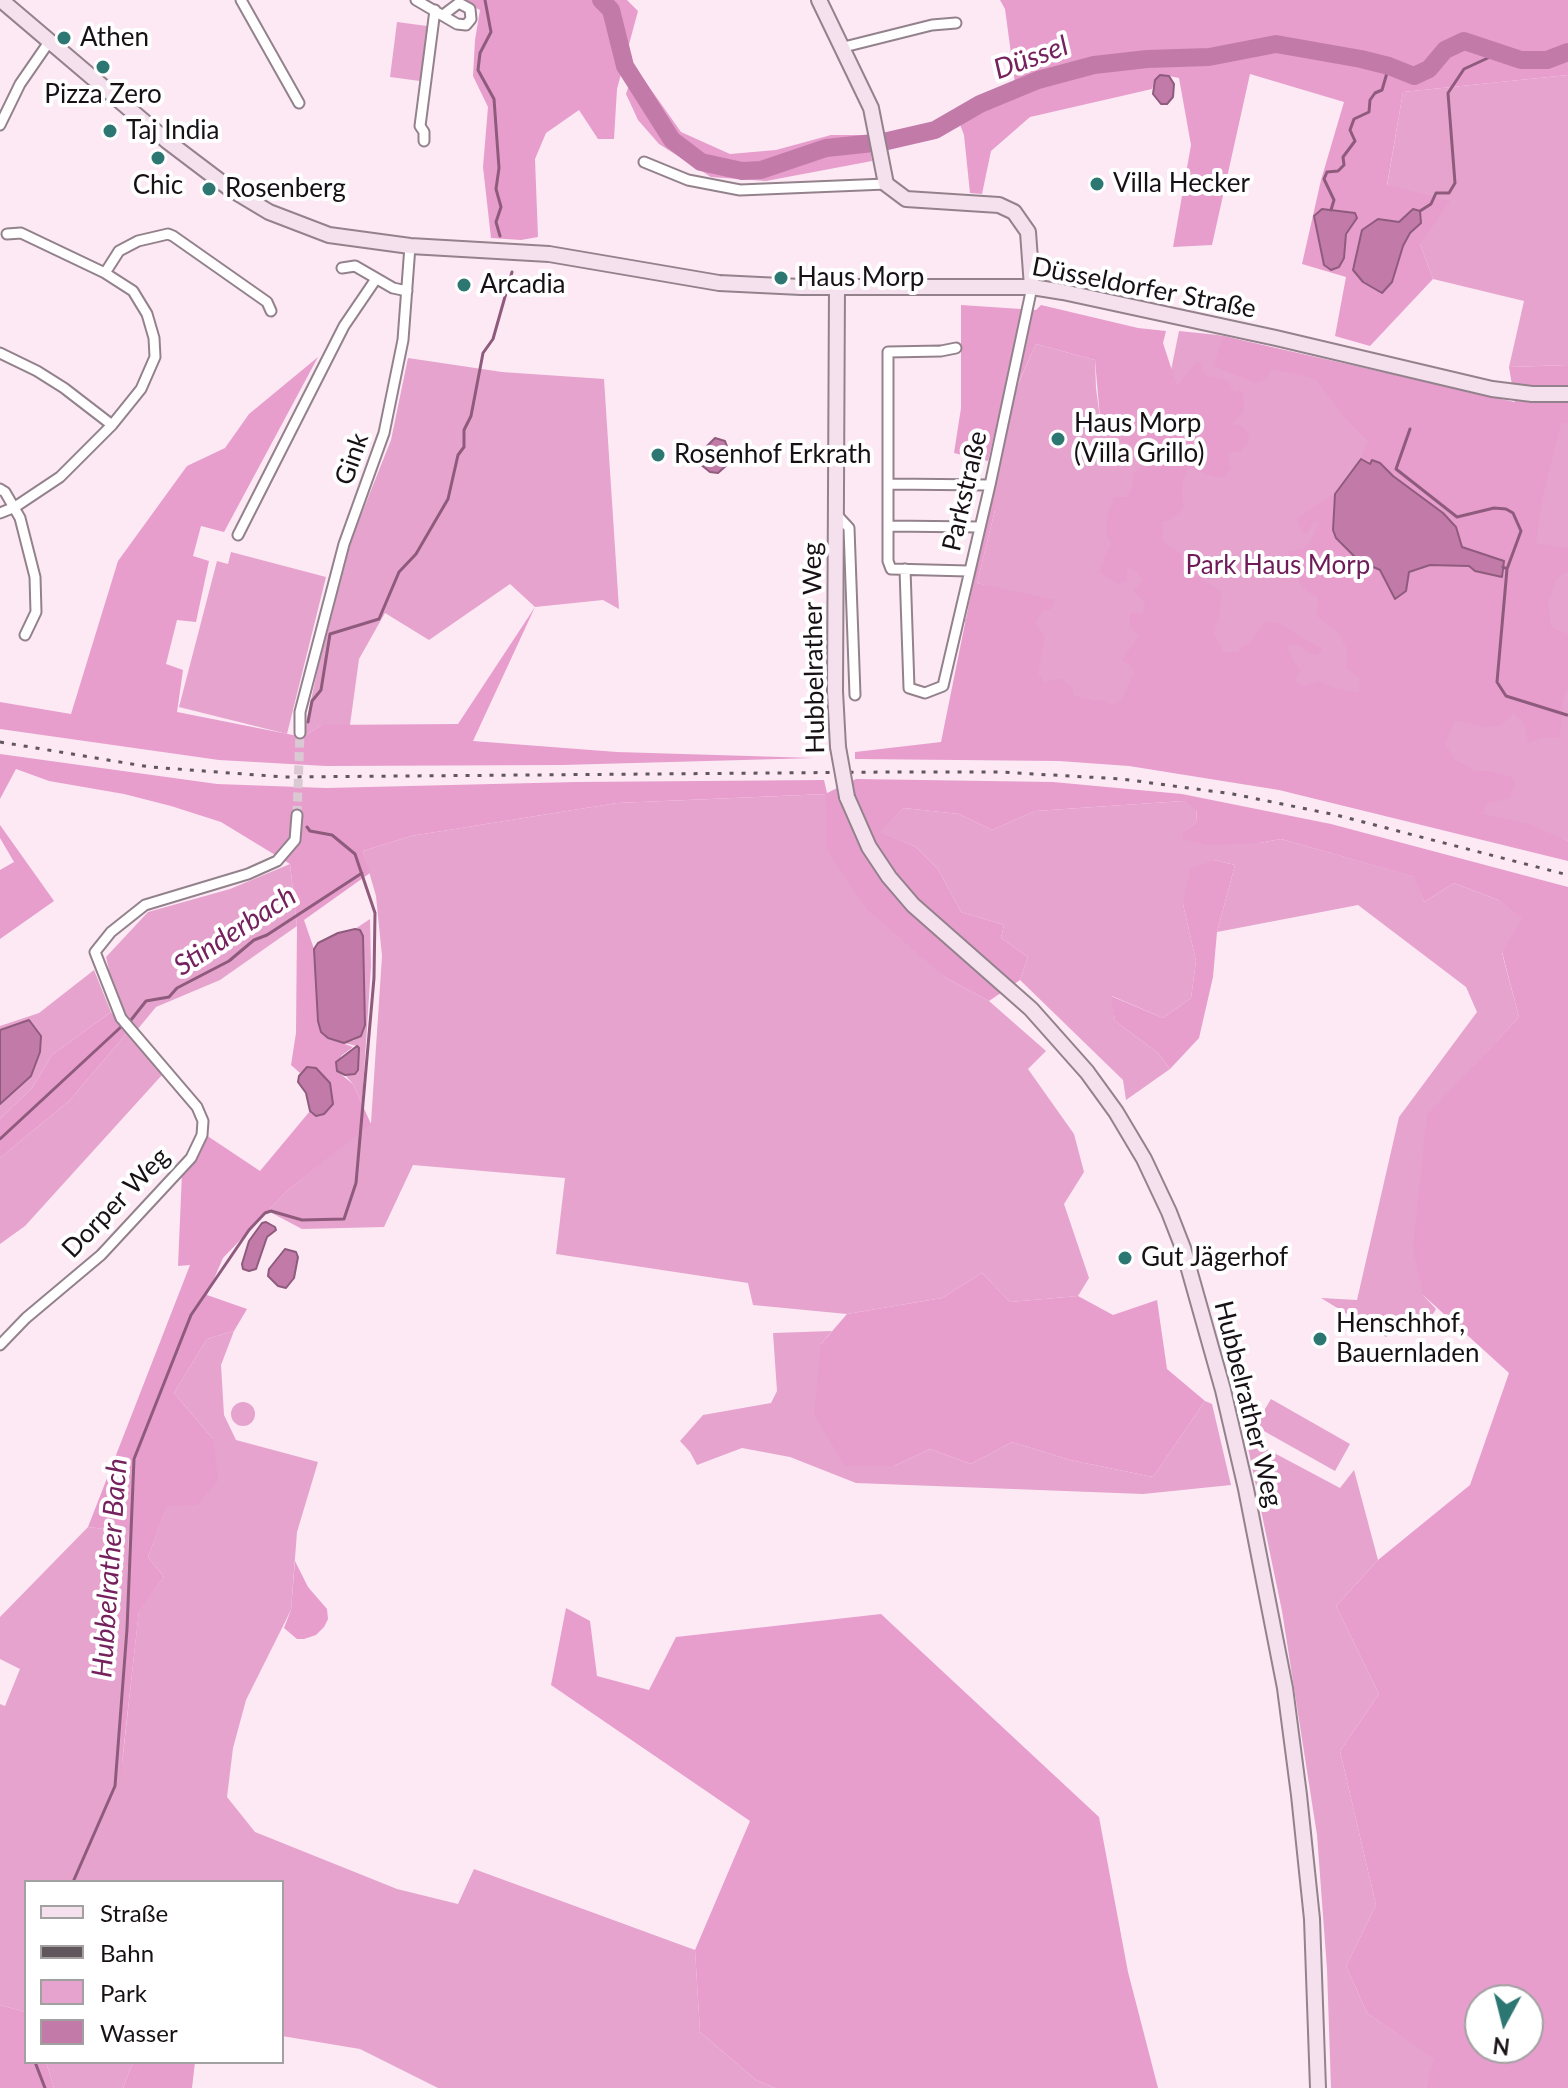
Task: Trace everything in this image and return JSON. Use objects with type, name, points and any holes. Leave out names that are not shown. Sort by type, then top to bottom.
[{"type":"street","name":"Düsseldorfer Straße","points":[[1,0],[167,141],[229,188],[269,212],[329,235],[410,246],[548,254],[719,283],[1032,287],[1276,338],[1492,389],[1568,394]]},
{"type":"street","points":[[241,0],[299,103]]},
{"type":"street","points":[[416,0],[439,13],[420,126],[424,141]]},
{"type":"street","points":[[819,0],[871,108],[886,184]]},
{"type":"street","points":[[844,47],[932,25],[956,23]]},
{"type":"street","points":[[0,125],[20,84],[49,42]]},
{"type":"street","points":[[644,162],[688,180],[740,190],[886,184],[906,199],[999,205],[1014,212],[1028,232],[1032,287]]},
{"type":"street","points":[[0,513],[15,507],[60,477],[112,425],[147,379],[155,357],[154,338],[147,314],[133,291],[105,273],[21,233],[7,234]]},
{"type":"street","points":[[105,273],[119,251],[138,241],[168,234],[267,302],[271,311]]},
{"type":"street","name":"Gink","points":[[300,733],[300,712],[344,544],[384,433],[403,340],[410,246]]},
{"type":"street","points":[[342,268],[355,266],[393,288],[407,291]]},
{"type":"street","points":[[238,535],[344,326],[376,279]]},
{"type":"street","name":"Hubbelrather Weg","points":[[837,286],[835,677],[838,747],[847,797],[869,847],[913,905],[1031,1009],[1087,1072],[1144,1159],[1178,1236],[1227,1404],[1283,1675],[1312,1919],[1318,2088]]},
{"type":"street","name":"Parkstraße","points":[[905,569],[909,688],[925,693],[943,686],[1032,287]]},
{"type":"street","points":[[956,348],[888,352],[888,526],[891,569],[968,571]]},
{"type":"street","points":[[0,353],[64,388],[112,425]]},
{"type":"street","points":[[888,484],[990,485]]},
{"type":"street","points":[[0,489],[15,507],[35,577],[36,612],[25,635]]},
{"type":"street","name":"Hubbelrather Weg","points":[[836,513],[849,528],[855,695]]},
{"type":"street","points":[[888,526],[979,527]]},
{"type":"street","name":"Dorper Weg","points":[[0,1345],[26,1318],[101,1255],[191,1158],[202,1135],[203,1121],[197,1107],[128,1027],[112,998],[95,952],[111,932],[145,905],[248,874],[277,861],[295,840],[297,815]]},
{"type":"green space","points":[[397,22],[427,26],[420,81],[390,77]]},
{"type":"green space","points":[[1568,75],[1568,365],[1509,367],[1524,301],[1433,279],[1420,244],[1387,186],[1403,92]]},
{"type":"green space","name":"Park Haus Morp","points":[[1179,331],[1218,335],[1568,414],[1568,841],[1549,834],[1064,745],[964,620],[1013,592],[977,583],[995,510],[995,475],[1014,393],[1036,344],[1095,360],[1100,418],[1107,429],[1169,380]]},
{"type":"green space","points":[[408,358],[502,372],[604,379],[619,609],[603,600],[535,607],[510,584],[429,640],[385,613],[359,659],[350,725],[321,725],[303,737],[352,538],[391,440]]},
{"type":"green space","points":[[231,552],[326,577],[287,734],[179,707],[217,561],[228,564]]},
{"type":"green space","points":[[827,794],[827,851],[946,978],[989,1001],[1046,1051],[1028,1069],[1074,1134],[1084,1172],[1064,1204],[1089,1278],[1078,1296],[1010,1302],[982,1273],[942,1298],[847,1314],[753,1305],[748,1283],[556,1254],[565,1178],[413,1165],[384,1227],[302,1229],[268,1211],[287,1191],[371,1123],[382,956],[376,896],[363,851],[411,836],[617,803]]},
{"type":"green space","points":[[1183,801],[1197,809],[1196,823],[1183,833],[1259,843],[1281,839],[1416,877],[1424,902],[1454,883],[1498,900],[1523,919],[1502,953],[1519,1017],[1427,1116],[1423,1295],[1436,1309],[1423,1330],[1400,1326],[1386,1337],[1376,1331],[1364,1332],[1357,1320],[1321,1298],[1357,1300],[1399,1117],[1477,1012],[1466,987],[1358,905],[1217,932],[1235,865],[1214,860],[1183,904],[1196,961],[1191,998],[1163,1018],[1112,996],[1115,1021],[1158,1053],[1170,1069],[1126,1100],[1123,1080],[1020,980],[1028,957],[1001,938],[1004,925],[961,912],[938,869],[916,847],[879,832],[904,808],[959,814],[992,830],[1035,811]]},
{"type":"green space","points":[[290,864],[297,926],[220,980],[156,1007],[137,1030],[127,1017],[112,983],[106,957],[148,912],[230,889]]},
{"type":"green space","points":[[370,919],[371,966],[362,1104],[345,1075],[355,1074],[357,1046],[344,1043],[355,1040],[364,1031],[363,936],[360,930],[355,929]]},
{"type":"green space","points":[[94,970],[111,1012],[52,1055],[32,1088],[0,1119],[0,1104],[31,1076],[40,1052],[41,1036],[22,1022],[0,1030],[0,1026],[39,1013]]},
{"type":"green space","points":[[127,1033],[162,1075],[25,1226],[0,1244],[0,1158],[69,1101]]},
{"type":"green space","points":[[234,1331],[221,1365],[224,1415],[236,1440],[318,1462],[297,1532],[291,1610],[246,1700],[233,1748],[227,1797],[255,1832],[397,1889],[458,1904],[474,1869],[695,1950],[700,2032],[756,2080],[775,2088],[438,2088],[360,2049],[284,2036],[284,1880],[24,1880],[24,2011],[0,2005],[0,1704],[5,1706],[20,1669],[0,1659],[0,1617],[88,1527],[129,1532],[122,1764],[139,1610],[164,1577],[148,1557],[167,1505],[213,1439],[174,1393],[207,1339]]},
{"type":"green space","points":[[832,1331],[821,1344],[894,1466],[930,1449],[971,1464],[1012,1442],[1070,1460],[1153,1477],[1205,1401],[1212,1404],[1231,1485],[1143,1494],[856,1483],[790,1457],[742,1448],[697,1465],[680,1441],[703,1415],[771,1403],[777,1391],[773,1333]]},
{"type":"green space","points":[[1271,1399],[1350,1444],[1335,1471],[1255,1426]]},
{"type":"green space","points":[[243,1402],[254,1409],[255,1414],[248,1425],[243,1426],[232,1419],[231,1414],[238,1403]]},
{"type":"green space","points":[[1246,1438],[1340,1488],[1354,1470],[1378,1560],[1336,1606],[1379,1694],[1340,1751],[1376,1905],[1346,1966],[1367,2013],[1435,2059],[1425,2088],[1331,2088],[1327,1969],[1317,1835],[1282,1611]]},
{"type":"green space","points":[[47,2064],[132,2064],[123,2088],[54,2088]]},
{"type":"shaded area","points":[[460,0],[627,0],[638,11],[617,89],[614,139],[598,139],[579,110],[546,133],[535,159],[538,237],[521,240],[491,238],[483,167],[488,107],[473,76],[480,10]]},
{"type":"shaded area","points":[[1000,0],[1568,0],[1568,75],[1403,92],[1387,185],[1450,201],[1420,244],[1433,279],[1370,346],[1335,336],[1346,277],[1302,264],[1321,180],[1344,102],[1250,74],[1212,245],[1173,247],[1191,145],[1179,78],[1169,76],[1155,80],[1152,89],[1030,117],[991,151],[982,194],[970,193],[964,135],[959,122],[900,142],[898,132],[923,126],[1015,83],[1005,9]]},
{"type":"shaded area","points":[[635,67],[681,132],[730,154],[776,150],[831,135],[868,135],[872,161],[766,181],[711,177],[659,144],[638,120],[626,94]]},
{"type":"shaded area","name":"Park Haus Morp","points":[[961,305],[1036,310],[1041,305],[1138,328],[1166,331],[1163,343],[1177,386],[1197,362],[1202,363],[1201,370],[1207,376],[1227,380],[1234,391],[1243,391],[1244,411],[1232,424],[1242,426],[1249,441],[1240,451],[1227,453],[1231,469],[1222,477],[1188,467],[1182,484],[1183,509],[1162,522],[1163,542],[1182,554],[1182,565],[1221,592],[1214,633],[1223,652],[1238,652],[1250,643],[1266,621],[1278,623],[1322,649],[1317,655],[1309,654],[1302,646],[1289,644],[1292,659],[1301,671],[1295,678],[1298,684],[1306,686],[1318,681],[1359,693],[1360,678],[1346,667],[1348,652],[1339,633],[1317,616],[1318,597],[1306,591],[1287,565],[1289,551],[1303,549],[1312,540],[1319,521],[1313,522],[1307,534],[1297,520],[1335,494],[1332,507],[1336,538],[1358,560],[1380,570],[1395,598],[1408,582],[1408,572],[1430,565],[1455,564],[1502,576],[1504,561],[1461,547],[1460,537],[1443,513],[1380,463],[1371,464],[1361,459],[1368,441],[1345,418],[1316,379],[1271,369],[1267,378],[1256,383],[1213,366],[1223,336],[1515,403],[1509,367],[1568,365],[1568,422],[1561,423],[1541,504],[1536,544],[1568,548],[1568,571],[1556,579],[1548,603],[1551,627],[1568,634],[1568,686],[1563,700],[1560,738],[1542,738],[1528,743],[1525,725],[1514,713],[1501,725],[1486,727],[1455,720],[1445,744],[1455,760],[1476,771],[1511,777],[1515,784],[1509,798],[1485,804],[1483,814],[1529,824],[1568,841],[1568,861],[1279,790],[1129,766],[1059,761],[855,759],[855,752],[941,742],[995,475],[995,510],[977,583],[1055,600],[1051,609],[1042,611],[1035,624],[1045,636],[1038,673],[1045,684],[1061,679],[1072,688],[1074,696],[1102,700],[1112,705],[1122,700],[1134,673],[1131,666],[1122,660],[1139,636],[1130,626],[1130,613],[1143,613],[1145,602],[1133,591],[1143,581],[1135,570],[1127,567],[1127,581],[1119,584],[1100,573],[1112,544],[1107,536],[1109,510],[1115,497],[1128,497],[1133,474],[1146,462],[1146,456],[1128,443],[1112,438],[1100,418],[1095,360],[1036,344],[1016,388],[1006,386],[988,461],[954,453],[961,408]]},
{"type":"shaded area","points":[[318,357],[224,532],[201,526],[193,556],[209,561],[196,622],[177,620],[166,664],[183,670],[177,712],[303,737],[321,725],[458,724],[535,607],[473,741],[617,752],[815,758],[562,765],[326,766],[219,760],[0,729],[0,702],[71,714],[118,561],[187,466],[225,448],[249,414]]},
{"type":"shaded area","points":[[0,754],[217,784],[326,788],[824,780],[827,793],[856,779],[1053,782],[1182,794],[1331,824],[1568,887],[1568,2088],[1425,2088],[1434,2059],[1367,2013],[1346,1966],[1376,1905],[1340,1751],[1379,1694],[1336,1606],[1378,1560],[1470,1485],[1509,1373],[1423,1295],[1413,1248],[1427,1115],[1519,1017],[1502,952],[1522,919],[1498,900],[1454,883],[1424,902],[1415,877],[1281,839],[1207,845],[1183,839],[1182,833],[1196,823],[1197,810],[1183,801],[1035,811],[992,830],[959,814],[904,808],[880,832],[916,847],[938,869],[961,912],[1004,925],[1001,938],[1028,957],[1020,980],[989,1001],[946,978],[867,909],[827,851],[826,794],[617,803],[411,836],[363,851],[370,873],[304,920],[314,949],[318,1022],[328,1038],[353,1047],[341,1056],[337,1071],[353,1084],[371,1124],[287,1191],[223,1258],[207,1295],[247,1309],[234,1331],[207,1339],[174,1393],[213,1439],[218,1480],[197,1505],[167,1506],[148,1557],[164,1577],[139,1611],[120,1780],[129,1532],[88,1527],[190,1265],[178,1266],[182,1173],[206,1135],[260,1171],[310,1111],[312,1114],[330,1083],[316,1068],[307,1067],[300,1073],[291,1065],[296,1033],[297,926],[290,864],[221,822],[124,794],[49,781],[16,769],[0,799]]},
{"type":"shaded area","points":[[0,825],[54,901],[0,939],[0,870],[14,862],[0,838]]},
{"type":"shaded area","points":[[1214,860],[1235,865],[1217,932],[1213,977],[1199,1038],[1170,1069],[1158,1053],[1115,1021],[1111,996],[1163,1018],[1191,998],[1196,961],[1183,904],[1190,869]]},
{"type":"shaded area","points":[[111,1012],[127,1033],[69,1101],[0,1158],[0,1119],[32,1088],[52,1055]]},
{"type":"shaded area","points":[[982,1273],[1010,1302],[1078,1296],[1113,1315],[1157,1300],[1167,1369],[1205,1401],[1153,1477],[1070,1460],[1012,1442],[971,1464],[930,1449],[894,1466],[845,1466],[814,1414],[821,1344],[847,1314],[942,1298]]},
{"type":"shaded area","points":[[295,1561],[308,1587],[327,1609],[328,1619],[324,1627],[316,1635],[304,1639],[297,1639],[284,1628],[291,1610]]},
{"type":"shaded area","points":[[566,1608],[590,1621],[597,1676],[649,1690],[676,1637],[881,1614],[1099,1817],[1128,1972],[1158,2088],[775,2088],[756,2080],[700,2032],[695,1950],[750,1821],[551,1685]]},
{"type":"shaded area","points":[[0,2005],[24,2011],[24,2064],[47,2064],[54,2088],[0,2088]]},
{"type":"shaded area","points":[[132,2064],[195,2064],[192,2088],[123,2088]]},
{"type":"water","points":[[1160,75],[1169,76],[1174,84],[1173,97],[1167,104],[1161,104],[1153,94],[1155,80]]},
{"type":"water","points":[[1322,209],[1355,213],[1357,218],[1346,234],[1344,258],[1339,267],[1331,270],[1324,265],[1314,216]]},
{"type":"water","points":[[1413,209],[1420,211],[1421,223],[1410,233],[1392,282],[1382,293],[1363,282],[1353,270],[1362,230],[1378,219],[1399,222]]},
{"type":"water","points":[[715,438],[725,441],[730,454],[728,464],[718,473],[710,472],[700,464],[707,446]]},
{"type":"water","points":[[1361,459],[1370,464],[1372,460],[1380,463],[1443,513],[1456,527],[1462,547],[1504,561],[1502,577],[1475,571],[1469,566],[1430,565],[1409,572],[1406,591],[1395,599],[1380,570],[1358,560],[1336,538],[1333,530],[1335,494]]},
{"type":"water","points":[[360,930],[363,936],[365,1025],[361,1036],[344,1043],[321,1032],[314,949],[318,943],[338,933]]},
{"type":"water","points":[[29,1020],[41,1036],[40,1052],[31,1076],[0,1104],[0,1030]]},
{"type":"water","points":[[357,1046],[358,1070],[355,1074],[345,1075],[337,1071],[336,1062]]},
{"type":"water","points":[[307,1067],[316,1068],[330,1083],[333,1104],[324,1114],[316,1116],[310,1111],[306,1093],[298,1082]]},
{"type":"water","points":[[266,1222],[276,1230],[267,1237],[256,1269],[243,1269],[249,1241]]},
{"type":"water","points":[[285,1249],[296,1252],[298,1257],[294,1278],[286,1288],[278,1286],[268,1276],[269,1269]]},
{"type":"waterway","name":"Hubbelrather Bach","points":[[485,0],[491,32],[480,53],[478,70],[494,99],[499,168],[496,189],[501,207],[496,222],[500,236]]},
{"type":"waterway","name":"Düssel","points":[[601,0],[611,10],[625,66],[672,140],[701,162],[742,171],[761,170],[826,148],[883,142],[935,130],[980,104],[1038,80],[1094,65],[1209,57],[1276,44],[1361,59],[1414,76],[1429,69],[1445,50],[1464,41],[1521,60],[1547,60],[1568,52]]},
{"type":"waterway","points":[[1420,211],[1431,204],[1436,193],[1449,193],[1455,183],[1448,93],[1464,69],[1490,57],[1495,50]]},
{"type":"waterway","points":[[1331,210],[1334,200],[1324,179],[1327,172],[1338,171],[1344,165],[1343,157],[1355,141],[1350,130],[1354,119],[1369,112],[1370,100],[1382,90],[1389,66]]},
{"type":"waterway","name":"Hubbelrather Bach","points":[[308,722],[312,701],[321,690],[330,634],[379,619],[399,572],[416,554],[448,499],[458,455],[464,447],[464,430],[471,416],[483,353],[493,339],[512,272]]},
{"type":"waterway","points":[[1410,429],[1396,469],[1457,517],[1494,508],[1513,513],[1521,531],[1507,569]]},
{"type":"waterway","points":[[1503,567],[1507,569],[1497,682],[1506,696],[1567,715]]},
{"type":"waterway","name":"Hubbelrather Bach","points":[[74,1880],[115,1786],[127,1629],[134,1459],[191,1315],[249,1230],[265,1213],[271,1211],[302,1220],[344,1219],[356,1183],[374,978],[375,913],[355,854],[332,835],[310,831],[307,827]]},
{"type":"waterway","name":"Stinderbach","points":[[131,1020],[146,1001],[169,997],[177,988],[229,961],[254,940],[267,935],[362,873]]},
{"type":"waterway","name":"Stinderbach","points":[[0,1139],[122,1026]]},
{"type":"waterway","name":"Hubbelrather Bach","points":[[36,2064],[45,2088]]},
{"type":"tunnel","points":[[297,815],[300,733]]},
{"type":"railway","points":[[0,742],[150,767],[284,777],[999,772],[1122,779],[1233,794],[1336,815],[1568,875]]},
{"type":"place","name":"Athen","points":[[64,38]]},
{"type":"place","name":"Pizza Zero","points":[[103,67]]},
{"type":"place","name":"Taj India","points":[[110,131]]},
{"type":"place","name":"Chic","points":[[158,158]]},
{"type":"place","name":"Villa Hecker","points":[[1097,184]]},
{"type":"place","name":"Rosenberg","points":[[209,189]]},
{"type":"place","name":"Haus Morp","points":[[781,278]]},
{"type":"place","name":"Arcadia","points":[[464,285]]},
{"type":"place","name":"Haus Morp (Villa Grillo)","points":[[1058,439]]},
{"type":"place","name":"Rosenhof Erkrath","points":[[658,455]]},
{"type":"place","name":"Gut Jägerhof","points":[[1125,1258]]},
{"type":"place","name":"Henschhof, Bauernladen","points":[[1320,1339]]}]
